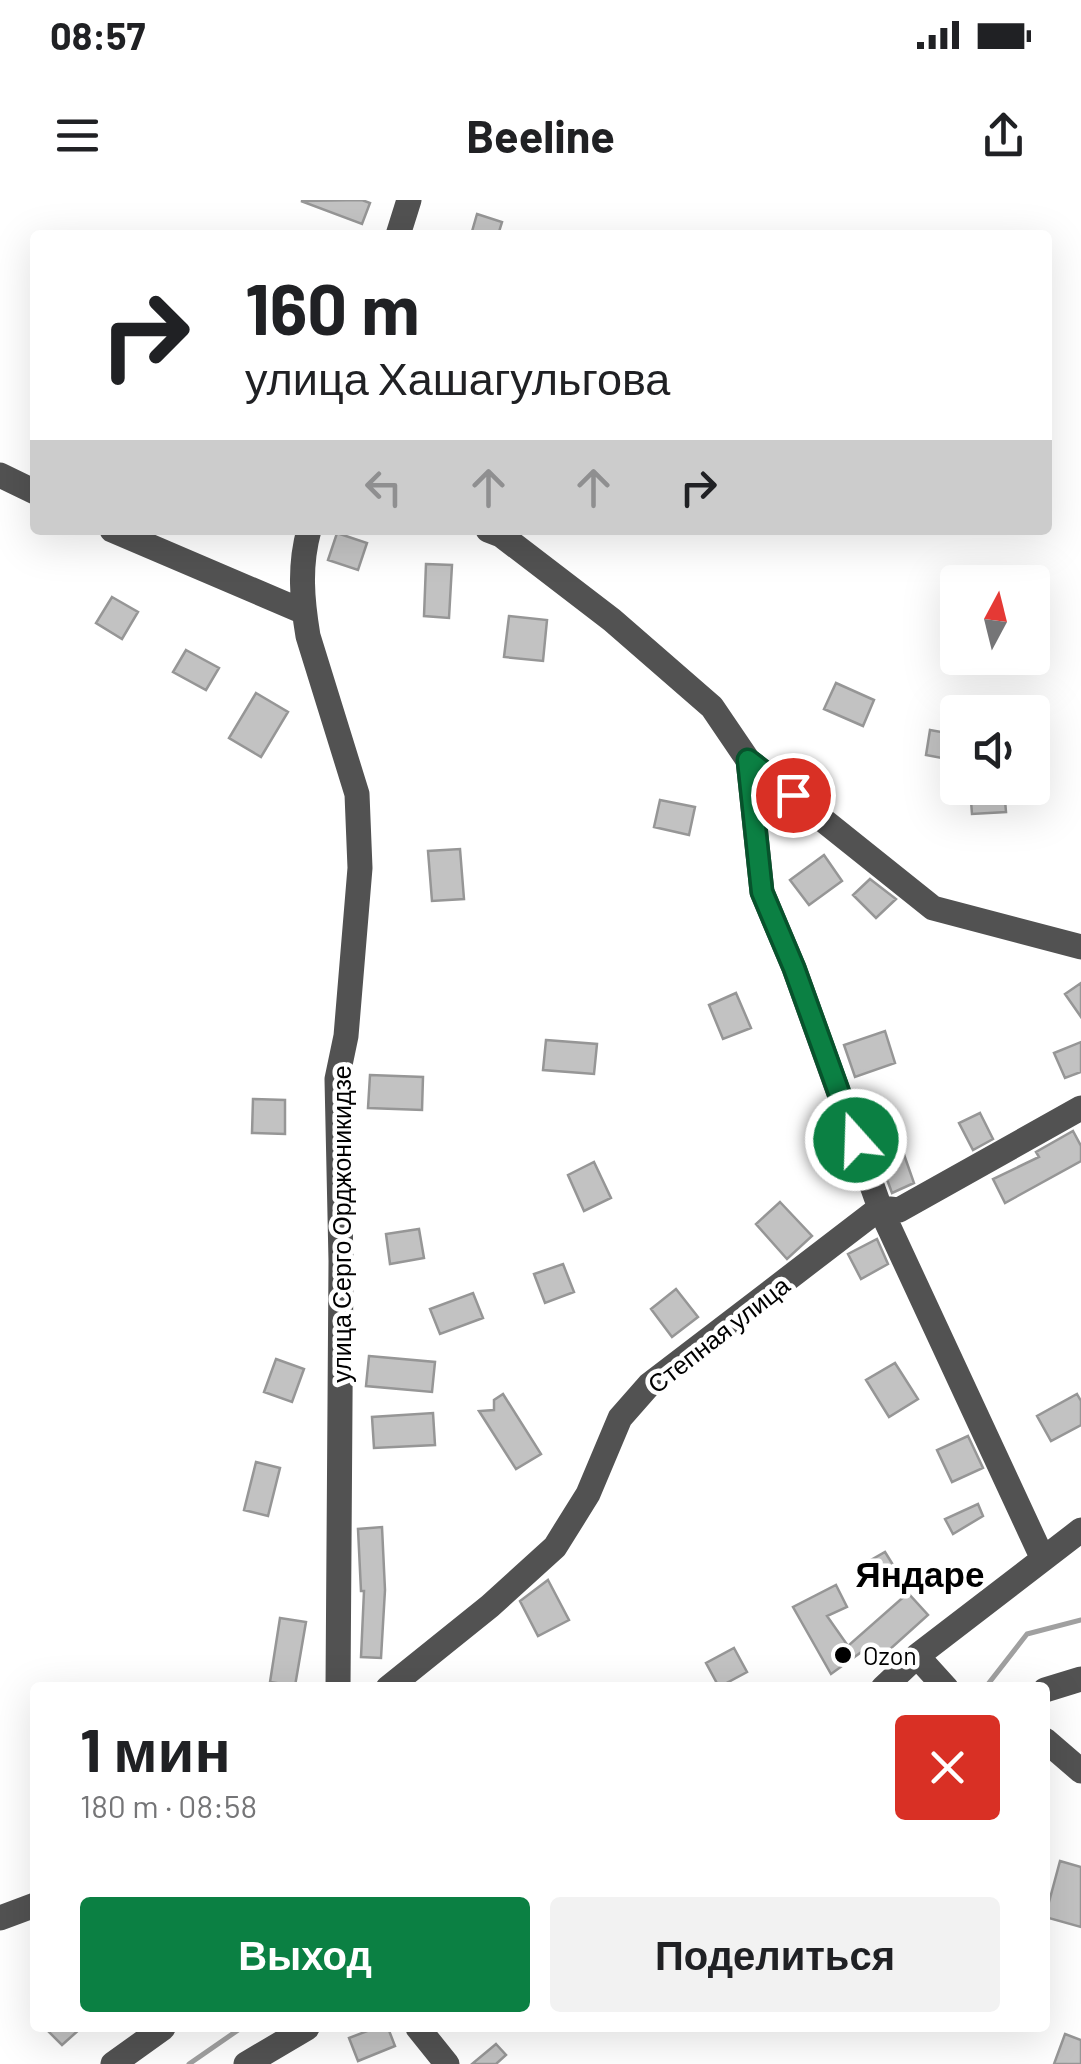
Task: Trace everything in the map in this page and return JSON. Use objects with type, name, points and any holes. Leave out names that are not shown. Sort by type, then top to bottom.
[{"type":"street","points":[[399,230],[408,200]]},
{"type":"street","points":[[0,474],[30,489]]},
{"type":"street","points":[[124,535],[304,612]]},
{"type":"street","name":"улица Серго Орджоникидзе","points":[[307,535],[301,558],[304,612],[357,794],[360,868],[346,1036],[337,1079],[341,1260],[338,1682]]},
{"type":"street","points":[[501,535],[612,620],[712,707],[748,760],[933,908],[1081,947]]},
{"type":"street","points":[[748,760],[762,892],[794,968],[880,1208],[1042,1558]]},
{"type":"street","name":"Степная улица","points":[[395,1682],[490,1606],[555,1547],[588,1494],[620,1418],[649,1385],[880,1208],[899,1210],[1081,1108]]},
{"type":"street","points":[[889,1682],[917,1656],[1081,1530]]},
{"type":"street","points":[[917,1656],[941,1682]]},
{"type":"street","points":[[1050,1689],[1081,1680]]},
{"type":"street","points":[[1050,1744],[1081,1771]]},
{"type":"street","points":[[0,1918],[30,1907]]},
{"type":"street","points":[[113,2064],[157,2032]]},
{"type":"street","points":[[246,2064],[300,2032]]},
{"type":"street","points":[[421,2032],[447,2064]]},
{"type":"building","points":[[301,201],[370,203],[362,224]]},
{"type":"building","points":[[477,214],[502,222],[500,230],[472,230]]},
{"type":"building","points":[[336,535],[367,543],[358,570],[328,560]]},
{"type":"building","points":[[426,564],[452,565],[449,618],[424,616]]},
{"type":"building","points":[[112,597],[138,612],[122,639],[96,623]]},
{"type":"building","points":[[509,616],[547,620],[543,661],[504,657]]},
{"type":"building","points":[[186,650],[219,668],[206,690],[173,672]]},
{"type":"building","points":[[836,683],[874,700],[863,726],[824,709]]},
{"type":"building","points":[[256,693],[288,712],[261,757],[229,738]]},
{"type":"building","points":[[930,730],[940,732],[940,758],[926,755]]},
{"type":"building","points":[[660,800],[695,807],[689,835],[654,827]]},
{"type":"building","points":[[971,805],[1005,805],[1006,812],[972,814]]},
{"type":"building","points":[[460,849],[464,899],[432,901],[428,851]]},
{"type":"building","points":[[824,855],[842,881],[809,905],[790,880]]},
{"type":"building","points":[[870,879],[896,899],[876,918],[853,895]]},
{"type":"building","points":[[1081,983],[1081,1017],[1065,994]]},
{"type":"building","points":[[736,993],[751,1028],[723,1039],[709,1005]]},
{"type":"building","points":[[885,1031],[895,1063],[855,1077],[844,1045]]},
{"type":"building","points":[[546,1040],[597,1044],[594,1074],[543,1070]]},
{"type":"building","points":[[1081,1042],[1081,1072],[1065,1078],[1054,1053]]},
{"type":"building","points":[[370,1075],[423,1077],[422,1110],[368,1108]]},
{"type":"building","points":[[253,1099],[285,1100],[285,1134],[252,1133]]},
{"type":"building","points":[[980,1113],[993,1139],[973,1150],[959,1123]]},
{"type":"building","points":[[1073,1131],[1081,1146],[1081,1161],[1005,1203],[993,1179],[1039,1157],[1036,1152]]},
{"type":"building","points":[[901,1146],[914,1183],[892,1193],[878,1155]]},
{"type":"building","points":[[594,1162],[611,1198],[584,1211],[568,1175]]},
{"type":"building","points":[[780,1202],[812,1236],[787,1259],[756,1224]]},
{"type":"building","points":[[419,1229],[424,1258],[390,1264],[386,1234]]},
{"type":"building","points":[[877,1239],[888,1264],[861,1279],[848,1254]]},
{"type":"building","points":[[563,1264],[574,1292],[545,1303],[534,1274]]},
{"type":"building","points":[[676,1289],[698,1317],[672,1337],[651,1309]]},
{"type":"building","points":[[473,1293],[483,1318],[440,1334],[430,1309]]},
{"type":"building","points":[[369,1356],[435,1362],[432,1392],[366,1386]]},
{"type":"building","points":[[276,1359],[304,1369],[292,1402],[264,1392]]},
{"type":"building","points":[[895,1363],[918,1399],[889,1417],[866,1380]]},
{"type":"building","points":[[503,1394],[541,1454],[516,1469],[479,1411],[494,1410],[494,1400]]},
{"type":"building","points":[[1077,1394],[1081,1401],[1081,1425],[1051,1441],[1037,1416]]},
{"type":"building","points":[[433,1413],[435,1445],[374,1448],[372,1417]]},
{"type":"building","points":[[968,1436],[983,1468],[952,1482],[937,1450]]},
{"type":"building","points":[[256,1462],[280,1468],[268,1516],[244,1510]]},
{"type":"building","points":[[978,1504],[983,1516],[953,1534],[945,1519]]},
{"type":"building","points":[[382,1527],[385,1590],[381,1658],[361,1657],[364,1591],[358,1529]]},
{"type":"building","points":[[885,1552],[895,1568],[874,1580],[864,1564]]},
{"type":"building","points":[[548,1580],[569,1620],[538,1636],[520,1601]]},
{"type":"building","points":[[836,1585],[847,1607],[827,1616],[848,1646],[908,1593],[928,1615],[878,1660],[867,1648],[831,1674],[793,1607]]},
{"type":"building","points":[[280,1618],[306,1622],[296,1682],[270,1682]]},
{"type":"building","points":[[734,1648],[747,1672],[728,1682],[716,1682],[706,1663]]},
{"type":"building","points":[[1060,1861],[1081,1867],[1081,1927],[1050,1918],[1050,1898]]},
{"type":"building","points":[[49,2032],[77,2032],[62,2045]]},
{"type":"building","points":[[365,2032],[390,2032],[395,2046],[358,2061],[349,2038]]},
{"type":"building","points":[[1065,2034],[1081,2040],[1081,2064],[1054,2064]]},
{"type":"building","points":[[496,2044],[506,2055],[496,2064],[472,2064]]},
{"type":"waterway","points":[[990,1682],[1027,1634],[1081,1620]]},
{"type":"waterway","points":[[189,2064],[235,2032]]},
{"type":"place","name":"Ozon","points":[[843,1655]]},
{"type":"district","name":"Яндаре","points":[[920,1573]]},
{"type":"route","points":[[793,795],[748,760],[762,892],[856,1140]]}]
